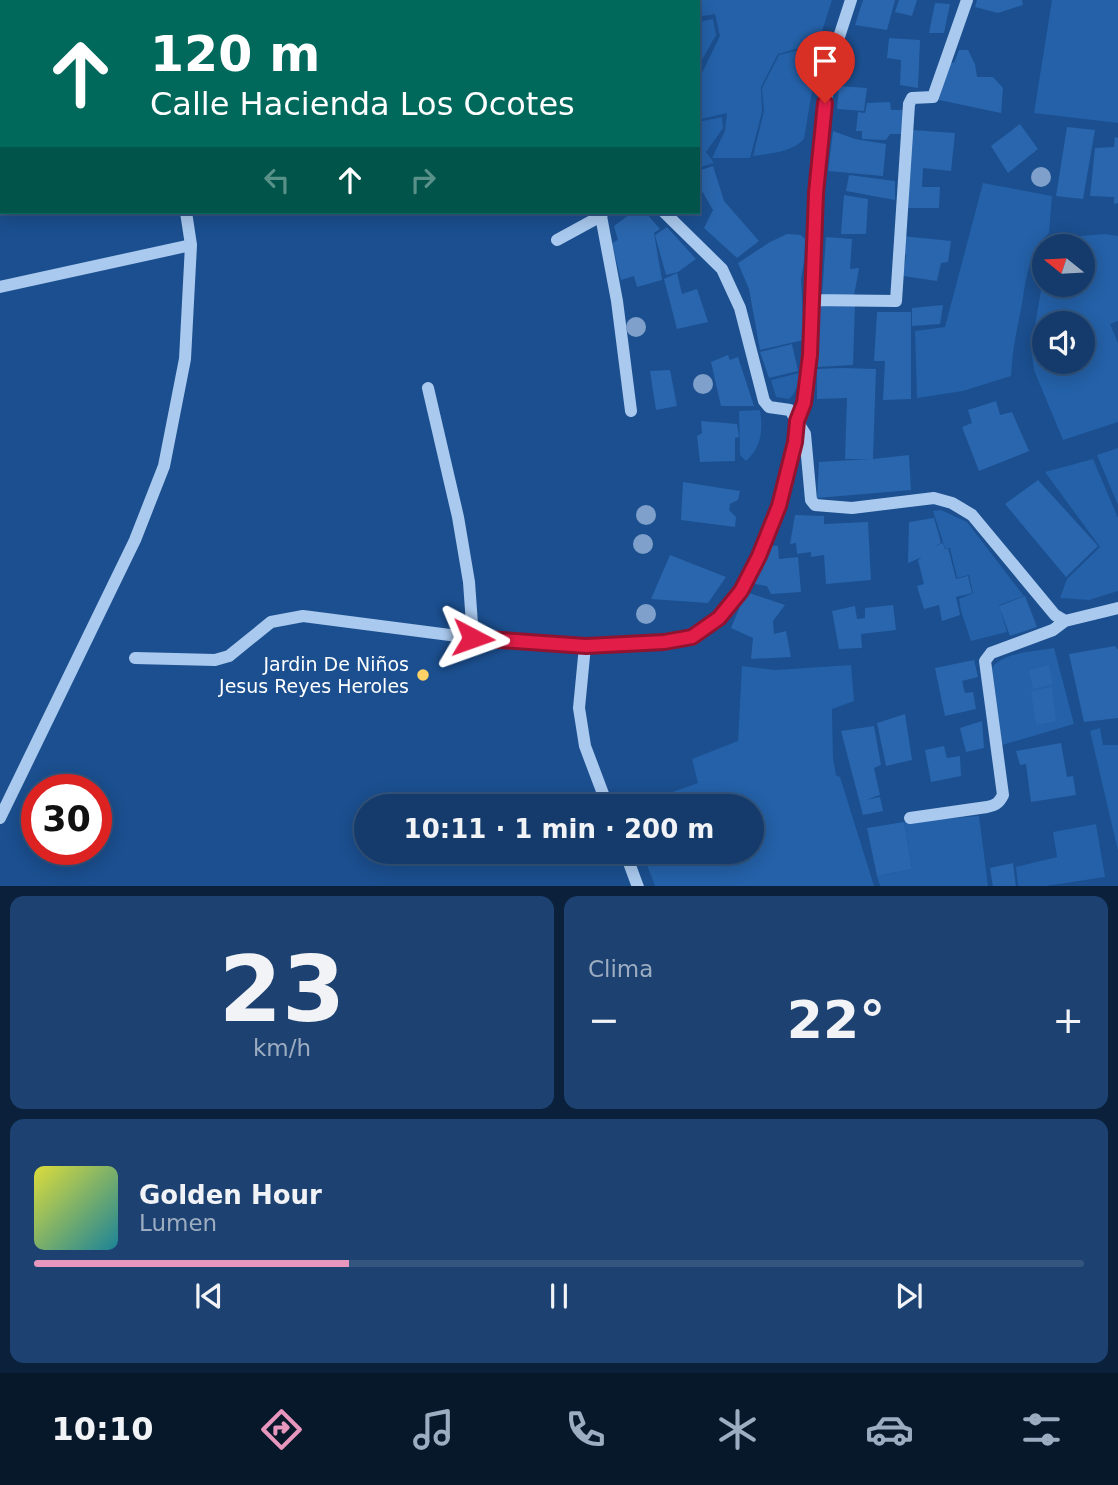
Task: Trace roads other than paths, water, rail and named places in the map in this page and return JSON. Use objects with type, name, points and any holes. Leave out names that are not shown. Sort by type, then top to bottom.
[{"type":"street","points":[[135,658],[215,660],[229,656],[271,622],[303,616],[473,638],[586,646],[664,642],[692,637],[719,618],[741,591],[759,556],[779,506],[795,442],[797,421],[804,403],[810,355],[816,193],[825,103],[839,37],[851,0]]},
{"type":"street","points":[[812,300],[896,301],[909,104],[912,98],[933,97],[967,0]]},
{"type":"street","points":[[0,818],[135,540],[164,466],[185,359],[191,245],[186,214]]},
{"type":"street","points":[[557,240],[602,214],[617,301],[631,411]]},
{"type":"street","points":[[666,214],[722,269],[740,309],[764,401],[769,407],[790,411],[805,434],[811,500],[815,505],[852,508],[934,498],[952,503],[972,515],[1055,615],[1065,621]]},
{"type":"street","points":[[0,287],[191,245]]},
{"type":"street","points":[[428,388],[458,517],[469,582],[473,638]]},
{"type":"street","points":[[910,818],[996,805],[1003,795],[985,661],[991,653],[1053,630],[1065,621],[1118,608]]},
{"type":"street","points":[[586,646],[579,708],[585,746],[603,794]]},
{"type":"street","points":[[629,864],[638,886]]},
{"type":"place","name":"Jardin De Niños Jesus Reyes Heroles","points":[[423,675]]}]
